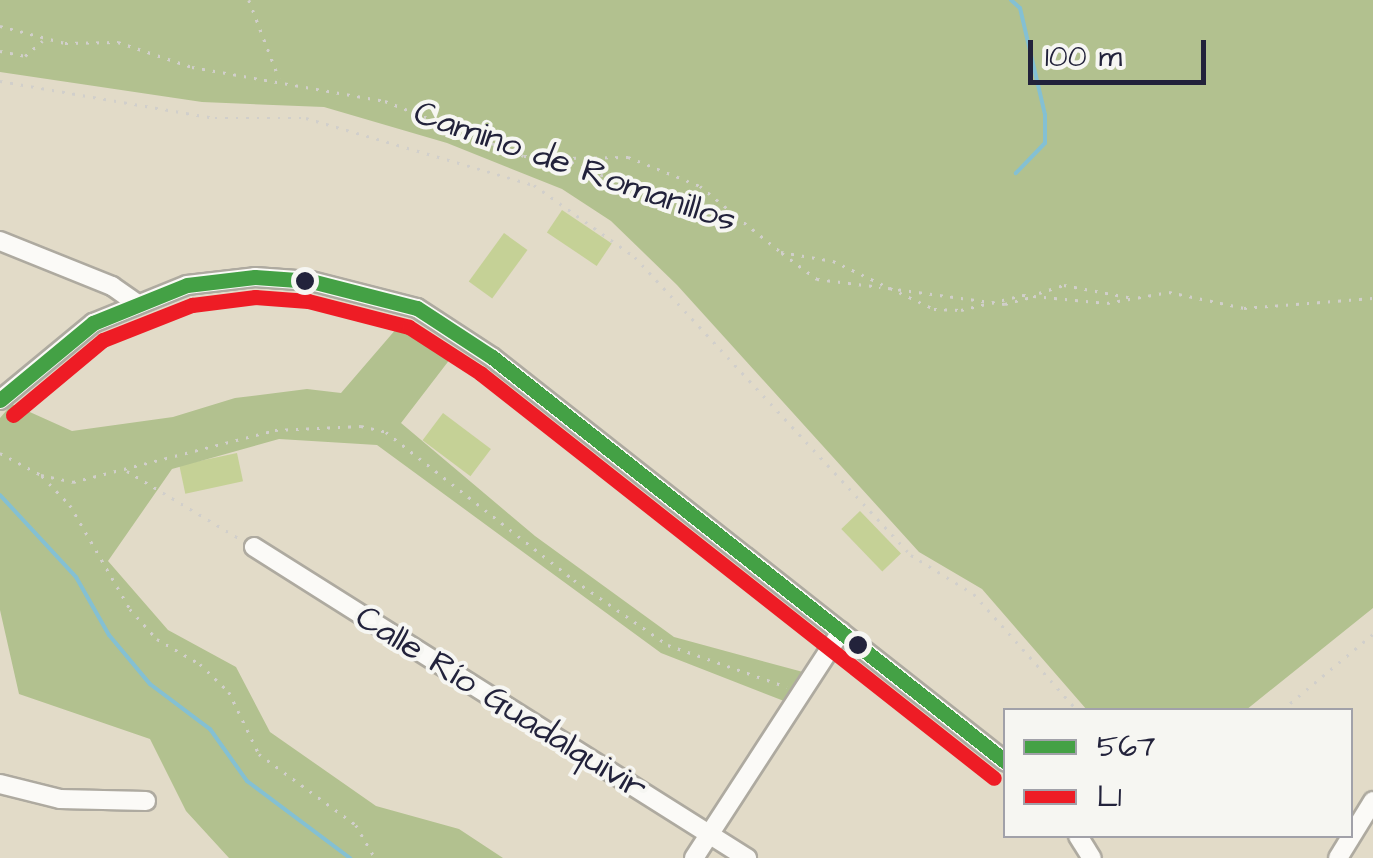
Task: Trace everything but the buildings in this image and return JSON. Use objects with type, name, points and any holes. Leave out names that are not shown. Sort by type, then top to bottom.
[{"type":"street","points":[[0,241],[112,286],[135,302]]},
{"type":"street","points":[[0,400],[63,342],[135,302],[188,285],[255,277],[372,292],[417,308],[492,357],[1003,760]]},
{"type":"street","name":"Calle Río Guadalquivir","points":[[254,547],[748,858]]},
{"type":"street","points":[[694,858],[841,632]]},
{"type":"street","points":[[0,784],[60,800],[146,802]]},
{"type":"street","points":[[1353,833],[1373,800]]},
{"type":"path","points":[[249,0],[279,80]]},
{"type":"path","name":"Camino de Romanillos","points":[[0,26],[43,40],[118,42],[192,68],[385,101],[524,156],[562,158],[692,214],[736,216],[780,252],[833,261],[934,310],[1034,295],[1107,303],[1169,292],[1244,308],[1373,298]]},
{"type":"path","points":[[0,51],[24,56],[43,40]]},
{"type":"path","points":[[0,82],[214,118],[306,118],[386,136],[534,186],[635,257],[911,555],[974,594],[1075,708]]},
{"type":"path","points":[[562,158],[628,157],[700,186],[736,216]]},
{"type":"path","points":[[780,252],[817,279],[995,302]]},
{"type":"path","points":[[1034,295],[1064,285],[1140,299]]},
{"type":"path","points":[[0,453],[41,475],[73,482],[275,430],[362,426],[386,432],[668,645],[804,689]]},
{"type":"path","points":[[126,470],[254,547]]},
{"type":"path","points":[[41,475],[70,505],[130,609],[157,639],[200,664],[228,692],[260,754],[356,825],[375,858]]},
{"type":"path","points":[[1284,708],[1373,634]]},
{"type":"green space","points":[[0,0],[1373,0],[1373,608],[1248,708],[1085,708],[982,589],[919,552],[677,285],[611,221],[562,189],[447,143],[324,107],[202,102],[0,72]]},
{"type":"green space","points":[[562,210],[612,244],[597,266],[547,232]]},
{"type":"green space","points":[[504,233],[527,250],[492,299],[469,282]]},
{"type":"green space","points":[[403,321],[457,350],[401,423],[535,536],[674,637],[803,672],[784,701],[661,653],[377,445],[279,439],[172,469],[108,561],[168,630],[236,667],[270,732],[376,806],[459,829],[503,858],[229,858],[186,811],[150,739],[19,694],[0,610],[0,418],[12,404],[72,431],[173,417],[235,398],[307,389],[341,393]]},
{"type":"green space","points":[[443,413],[491,449],[470,476],[423,440]]},
{"type":"green space","points":[[237,453],[243,481],[185,494],[179,465]]},
{"type":"green space","points":[[860,511],[901,553],[882,572],[841,529]]},
{"type":"waterway","points":[[1011,0],[1020,8],[1045,115],[1045,143],[1016,173]]},
{"type":"waterway","points":[[0,495],[76,577],[109,635],[150,684],[210,729],[247,781],[350,858]]},
{"type":"transit line","name":"567","points":[[0,400],[93,323],[187,285],[255,277],[311,281],[417,308],[492,357],[1003,760]]},
{"type":"transit line","name":"L1","points":[[13,415],[103,340],[192,305],[255,297],[308,301],[409,327],[480,373],[994,778]]}]
